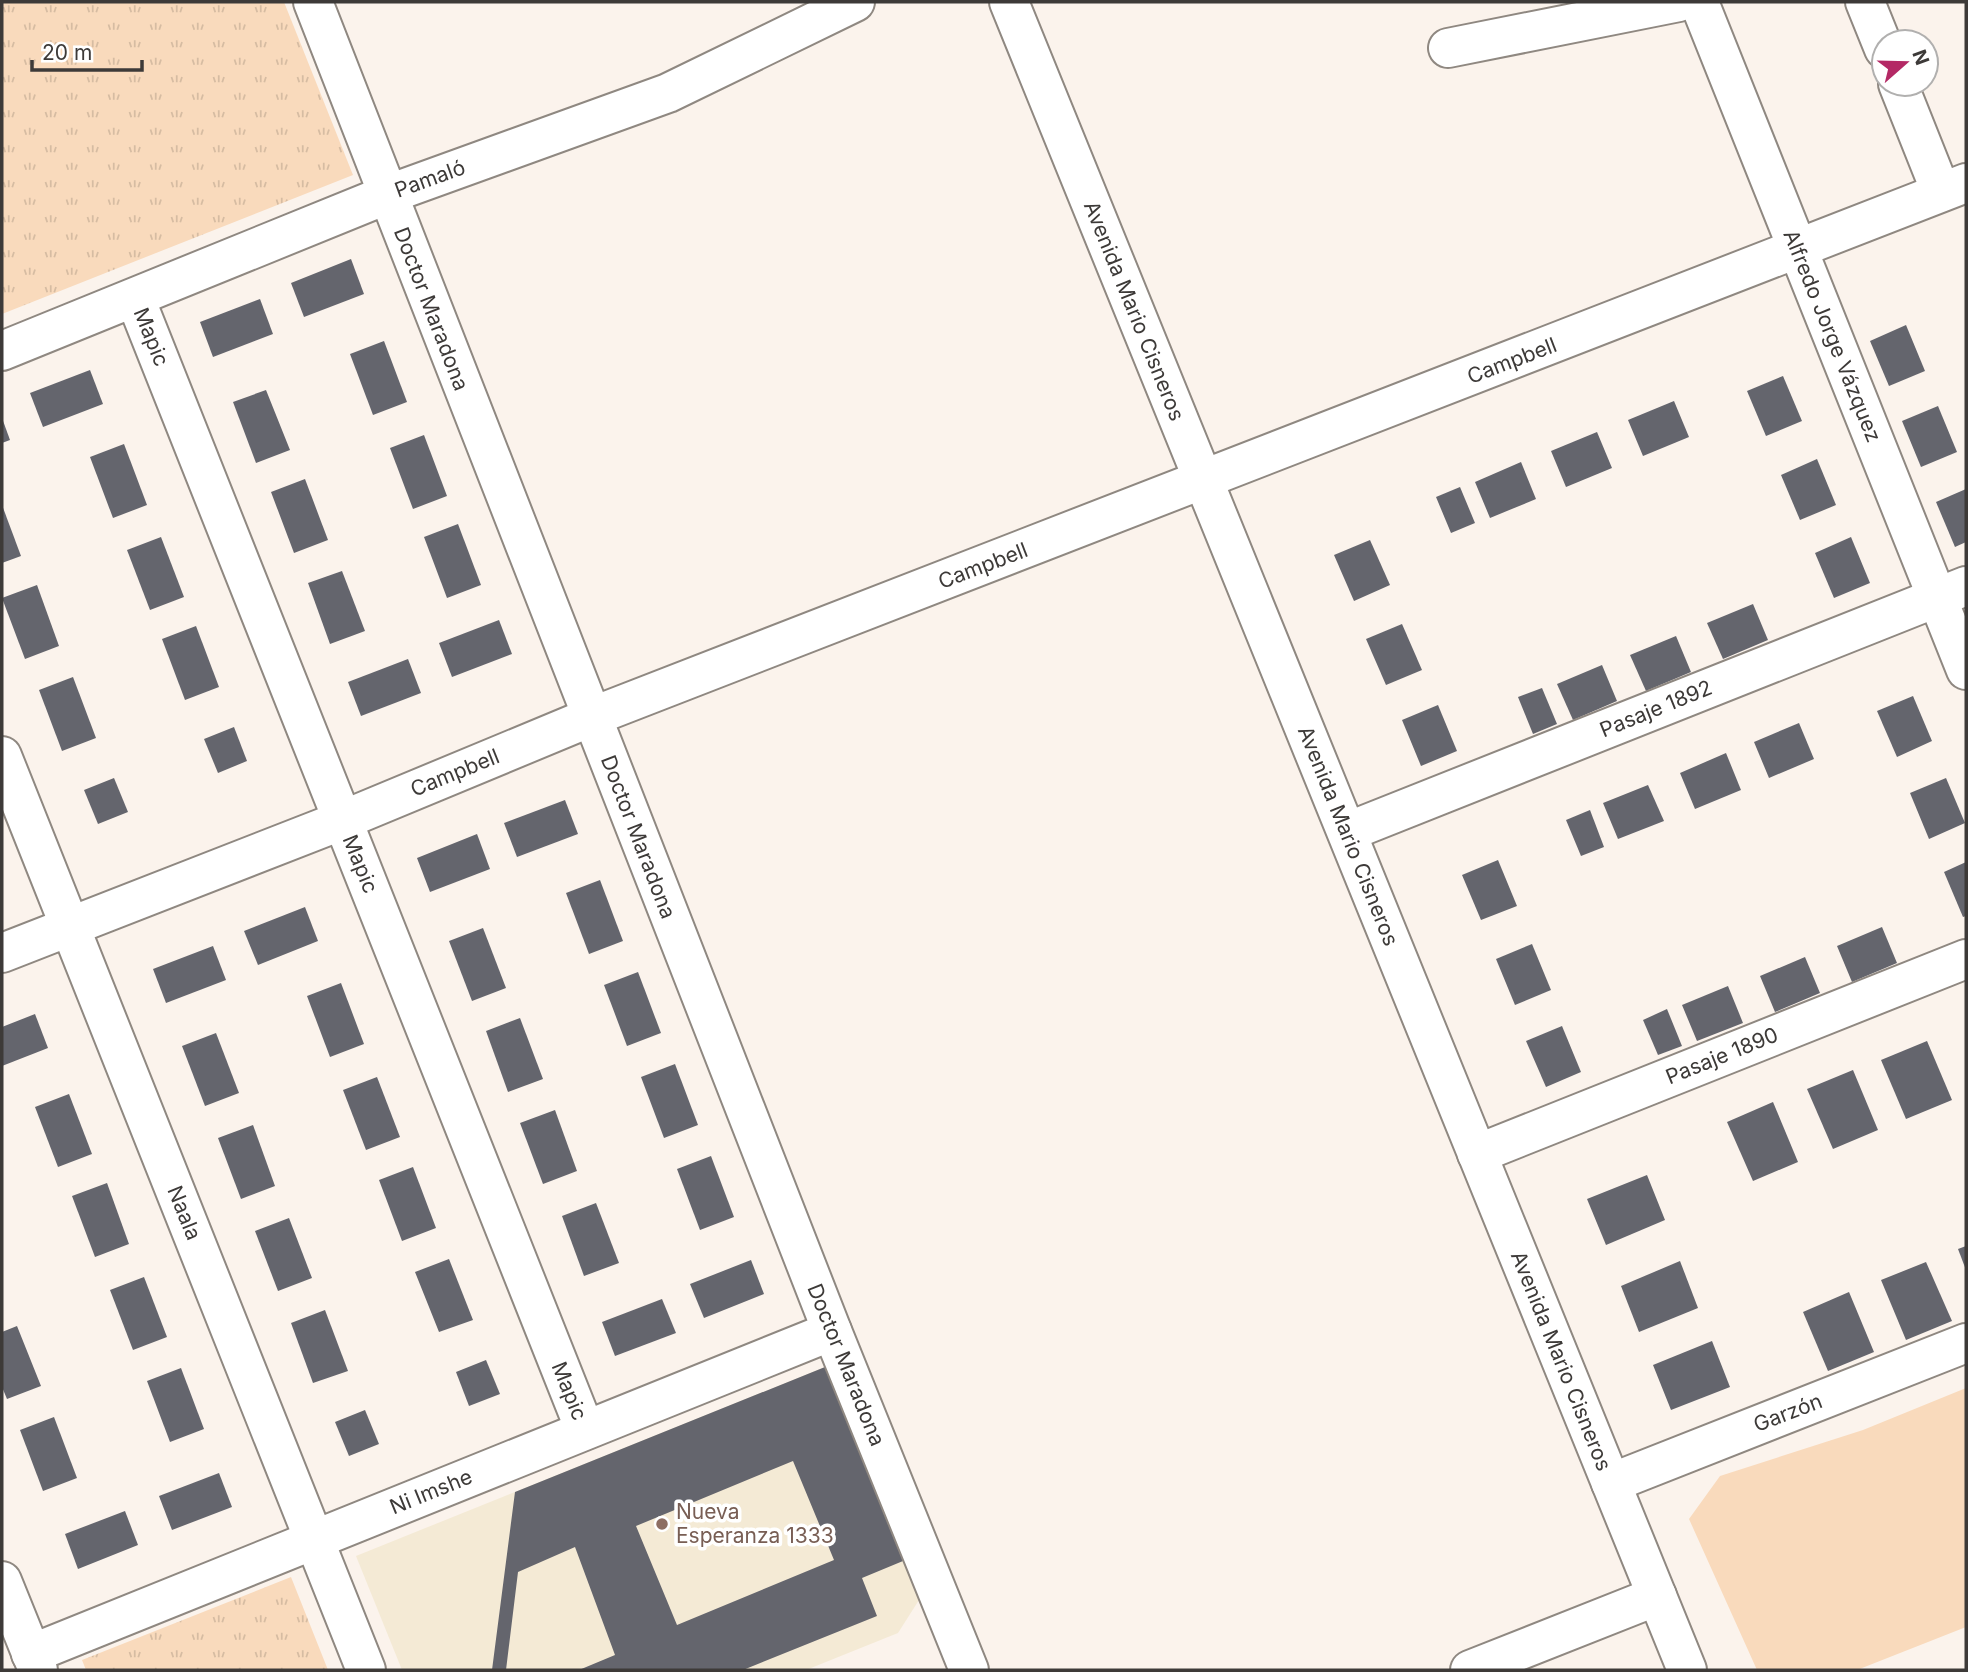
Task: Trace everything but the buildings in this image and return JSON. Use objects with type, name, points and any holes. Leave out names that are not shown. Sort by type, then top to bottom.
[{"type":"street","name":"Doctor Maradona","points":[[313,2],[386,195],[965,1669]]},
{"type":"street","name":"Pamaló","points":[[2,351],[386,195],[668,93],[855,2]]},
{"type":"street","name":"Avenida Mario Cisneros","points":[[1009,2],[1687,1670]]},
{"type":"street","points":[[1448,48],[1679,2]]},
{"type":"street","name":"Alfredo Jorge Vázquez","points":[[1699,2],[1797,248],[1952,591],[1966,670]]},
{"type":"street","points":[[1865,2],[1876,28]]},
{"type":"street","points":[[1906,98],[1954,188]]},
{"type":"street","name":"Campbell","points":[[2,953],[343,820],[591,717],[1204,482],[1954,188]]},
{"type":"street","name":"Mapic","points":[[135,298],[585,1430]]},
{"type":"street","name":"Pasaje 1892","points":[[1347,832],[1952,591]]},
{"type":"street","name":"Naala","points":[[2,756],[366,1670]]},
{"type":"street","name":"Pasaje 1890","points":[[1477,1154],[1966,959]]},
{"type":"street","name":"Ni Imshe","points":[[35,1662],[313,1539],[832,1331]]},
{"type":"street","name":"Garzón","points":[[1611,1483],[1966,1343]]},
{"type":"street","points":[[2,1581],[35,1662]]},
{"type":"street","points":[[1470,1670],[1657,1596]]},
{"type":"shaded area","name":"Nueva Esperanza 1333","points":[[825,1367],[919,1600],[898,1633],[806,1670],[402,1670],[356,1556]]},
{"type":"green space","points":[[2,2],[284,2],[353,175],[2,314]]},
{"type":"green space","points":[[1966,1388],[1966,1627],[1857,1670],[1757,1670],[1689,1519],[1720,1476],[1863,1430]]},
{"type":"green space","points":[[291,1577],[328,1670],[86,1670],[82,1660]]},
{"type":"place","name":"Nueva Esperanza 1333","points":[[662,1524]]}]
